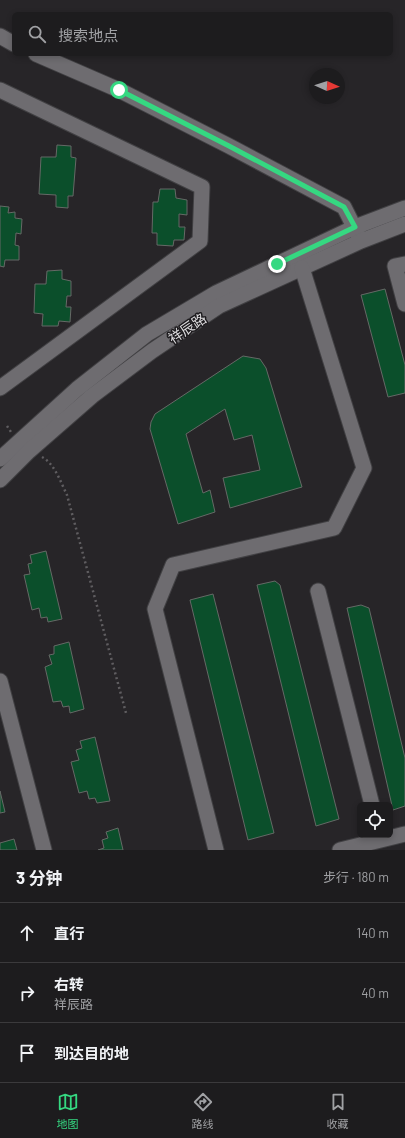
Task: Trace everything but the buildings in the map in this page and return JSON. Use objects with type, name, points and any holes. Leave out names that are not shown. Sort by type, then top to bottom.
[{"type":"street","points":[[0,36],[12,43]]},
{"type":"street","points":[[41,56],[119,90],[344,207],[361,241]]},
{"type":"street","points":[[0,90],[202,187],[200,241],[0,388]]},
{"type":"street","name":"祥辰路","points":[[0,480],[24,446],[77,389],[148,334],[216,293],[355,227],[405,208]]},
{"type":"street","name":"祥辰路","points":[[0,459],[24,446],[152,351],[220,306],[361,241],[405,224]]},
{"type":"street","points":[[405,264],[395,266],[405,304]]},
{"type":"street","points":[[216,850],[155,609],[173,566],[334,528],[364,468],[302,268]]},
{"type":"street","points":[[318,591],[371,802]]},
{"type":"street","points":[[0,681],[44,850]]},
{"type":"street","points":[[393,835],[405,834]]},
{"type":"street","points":[[340,850],[377,838]]},
{"type":"path","points":[[7,426],[24,446],[47,460],[55,471],[67,495],[126,713]]},
{"type":"route","points":[[119,90],[276,170],[344,207],[355,227],[277,264]]}]
